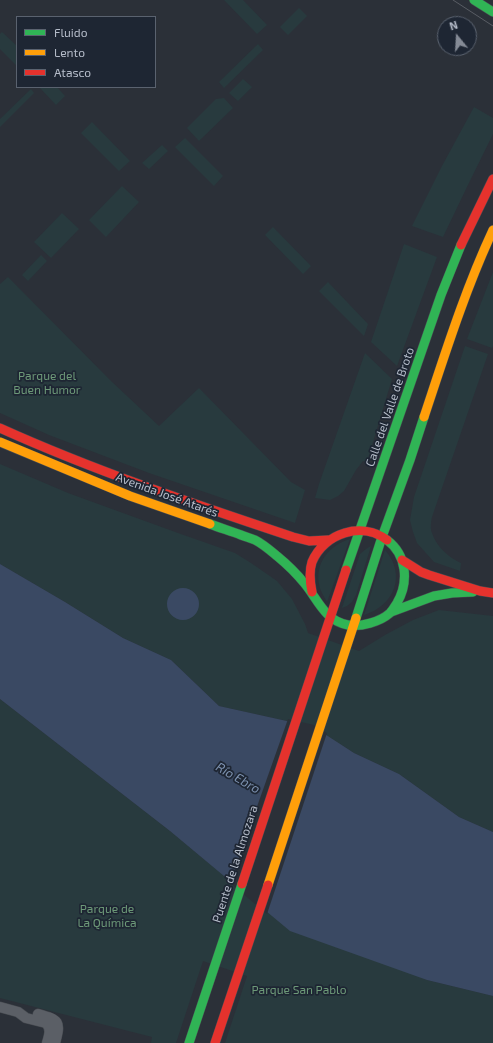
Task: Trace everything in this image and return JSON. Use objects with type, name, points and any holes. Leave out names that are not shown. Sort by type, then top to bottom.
[{"type":"main road","points":[[474,0],[493,12]]},
{"type":"main road","name":"Calle del Valle de Broto","points":[[320,647],[441,295],[462,243],[493,179]]},
{"type":"main road","points":[[215,1043],[382,537],[410,460],[455,324],[479,260],[493,230]]},
{"type":"main road","name":"Avenida José Atarés","points":[[0,428],[90,466],[170,496],[293,537],[309,540],[328,540]]},
{"type":"main road","name":"Avenida José Atarés","points":[[0,442],[130,496],[255,540],[277,555],[297,574],[312,592],[320,607],[330,617],[343,624],[362,625],[370,623],[381,619],[391,612],[434,596],[480,591]]},
{"type":"main road","name":"Avenida José Atarés","points":[[312,592],[310,576],[312,563],[317,552],[328,540],[343,532],[351,531],[361,530],[377,534],[392,544],[402,560],[405,575],[402,594],[391,612]]},
{"type":"main road","name":"Avenida José Atarés","points":[[402,560],[429,576],[480,591],[493,593]]},
{"type":"main road","name":"Puente de la Almozara","points":[[189,1043],[320,647]]},
{"type":"street","points":[[0,1007],[18,1012],[28,1012],[55,1020],[58,1029],[55,1043]]},
{"type":"street","points":[[18,1012],[26,1018],[46,1023],[50,1031],[47,1043]]},
{"type":"green space","points":[[224,0],[243,0],[267,25],[257,34]]},
{"type":"green space","points":[[299,8],[307,16],[288,35],[280,27]]},
{"type":"green space","points":[[2,32],[16,45],[16,65],[0,49],[0,34]]},
{"type":"green space","points":[[258,44],[263,50],[224,88],[219,82]]},
{"type":"green space","points":[[243,79],[252,87],[238,101],[229,93]]},
{"type":"green space","points":[[40,88],[58,88],[65,96],[56,105]]},
{"type":"green space","points":[[31,89],[34,93],[0,127],[0,119]]},
{"type":"green space","points":[[224,98],[233,108],[199,141],[187,128],[216,99]]},
{"type":"green space","points":[[474,107],[493,118],[493,134],[443,237],[412,226],[442,166]]},
{"type":"green space","points":[[92,122],[130,161],[119,171],[81,133]]},
{"type":"green space","points":[[185,138],[223,176],[214,186],[175,147]]},
{"type":"green space","points":[[162,145],[168,151],[149,169],[142,163]]},
{"type":"green space","points":[[122,186],[139,202],[106,237],[89,220]]},
{"type":"green space","points":[[62,213],[79,229],[51,258],[34,242]]},
{"type":"green space","points":[[273,227],[311,266],[303,274],[265,235]]},
{"type":"green space","points":[[404,244],[437,257],[397,366],[371,342]]},
{"type":"green space","points":[[41,255],[47,261],[28,281],[22,275]]},
{"type":"green space","points":[[493,272],[493,346],[492,348],[467,339]]},
{"type":"green space","name":"Parque del Buen Humor","points":[[8,277],[111,381],[159,426],[199,388],[291,482],[305,490],[295,523],[149,473],[49,435],[0,413],[0,284]]},
{"type":"green space","points":[[328,282],[368,324],[364,336],[319,291]]},
{"type":"green space","points":[[465,346],[488,354],[432,517],[431,525],[431,531],[440,547],[448,555],[461,563],[460,571],[434,562],[417,543],[410,520],[414,497]]},
{"type":"green space","points":[[365,353],[392,379],[367,462],[363,461],[344,491],[338,496],[330,500],[315,498],[319,484]]},
{"type":"green space","points":[[0,464],[68,493],[235,553],[277,581],[292,599],[308,633],[359,651],[413,620],[439,610],[493,616],[493,832],[459,817],[399,774],[354,753],[314,727],[219,706],[171,660],[123,638],[0,564]]},
{"type":"green space","points":[[350,539],[327,602],[319,584],[319,569],[330,550],[336,545]]},
{"type":"green space","points":[[371,546],[356,595],[352,602],[342,608],[360,554]]},
{"type":"green space","points":[[385,550],[392,560],[395,569],[396,579],[394,588],[390,597],[383,605],[364,615]]},
{"type":"green space","name":"Parque de La Química","points":[[0,699],[170,831],[250,897],[427,980],[493,996],[493,1043],[225,1043],[247,976],[203,961],[176,1043],[151,1043],[152,1037],[0,998]]},
{"type":"water","name":"Río Ebro","points":[[0,564],[123,638],[171,660],[219,706],[314,727],[354,753],[399,774],[459,817],[493,832],[493,996],[427,980],[290,931],[170,831],[0,699]]},
{"type":"water","points":[[180,588],[186,588],[196,595],[199,604],[198,610],[192,617],[186,620],[180,620],[170,613],[167,607],[167,601],[174,591]]},
{"type":"pier","points":[[288,719],[314,725],[327,733],[267,914],[230,883]]},
{"type":"tram line","points":[[453,0],[493,26]]},
{"type":"traffic: fast","points":[[474,0],[493,12]]},
{"type":"traffic: fast","points":[[346,570],[441,295],[461,245]]},
{"type":"traffic: fast","points":[[356,618],[382,537],[424,417]]},
{"type":"traffic: fast","points":[[210,524],[253,539],[264,546],[296,573],[323,609],[333,619],[348,625],[364,624],[381,619],[391,612],[401,595],[404,578],[402,561],[399,553],[387,540]]},
{"type":"traffic: fast","points":[[391,612],[434,596],[473,592]]},
{"type":"traffic: fast","points":[[189,1043],[242,884]]},
{"type":"traffic: slow","points":[[424,417],[464,299],[493,230]]},
{"type":"traffic: slow","points":[[0,442],[130,496],[210,524]]},
{"type":"traffic: slow","points":[[268,885],[356,618]]},
{"type":"traffic: jam","points":[[461,245],[493,179]]},
{"type":"traffic: jam","points":[[0,428],[108,473],[219,512],[293,537],[309,541],[328,540]]},
{"type":"traffic: jam","points":[[312,592],[310,577],[312,562],[325,544],[334,537],[355,531],[366,531],[377,534],[387,540]]},
{"type":"traffic: jam","points":[[402,560],[421,572],[429,575],[480,591],[493,593]]},
{"type":"traffic: jam","points":[[242,884],[346,570]]},
{"type":"traffic: jam","points":[[215,1043],[268,885]]},
{"type":"park label","name":"Parque San Pablo","points":[[299,990]]}]
